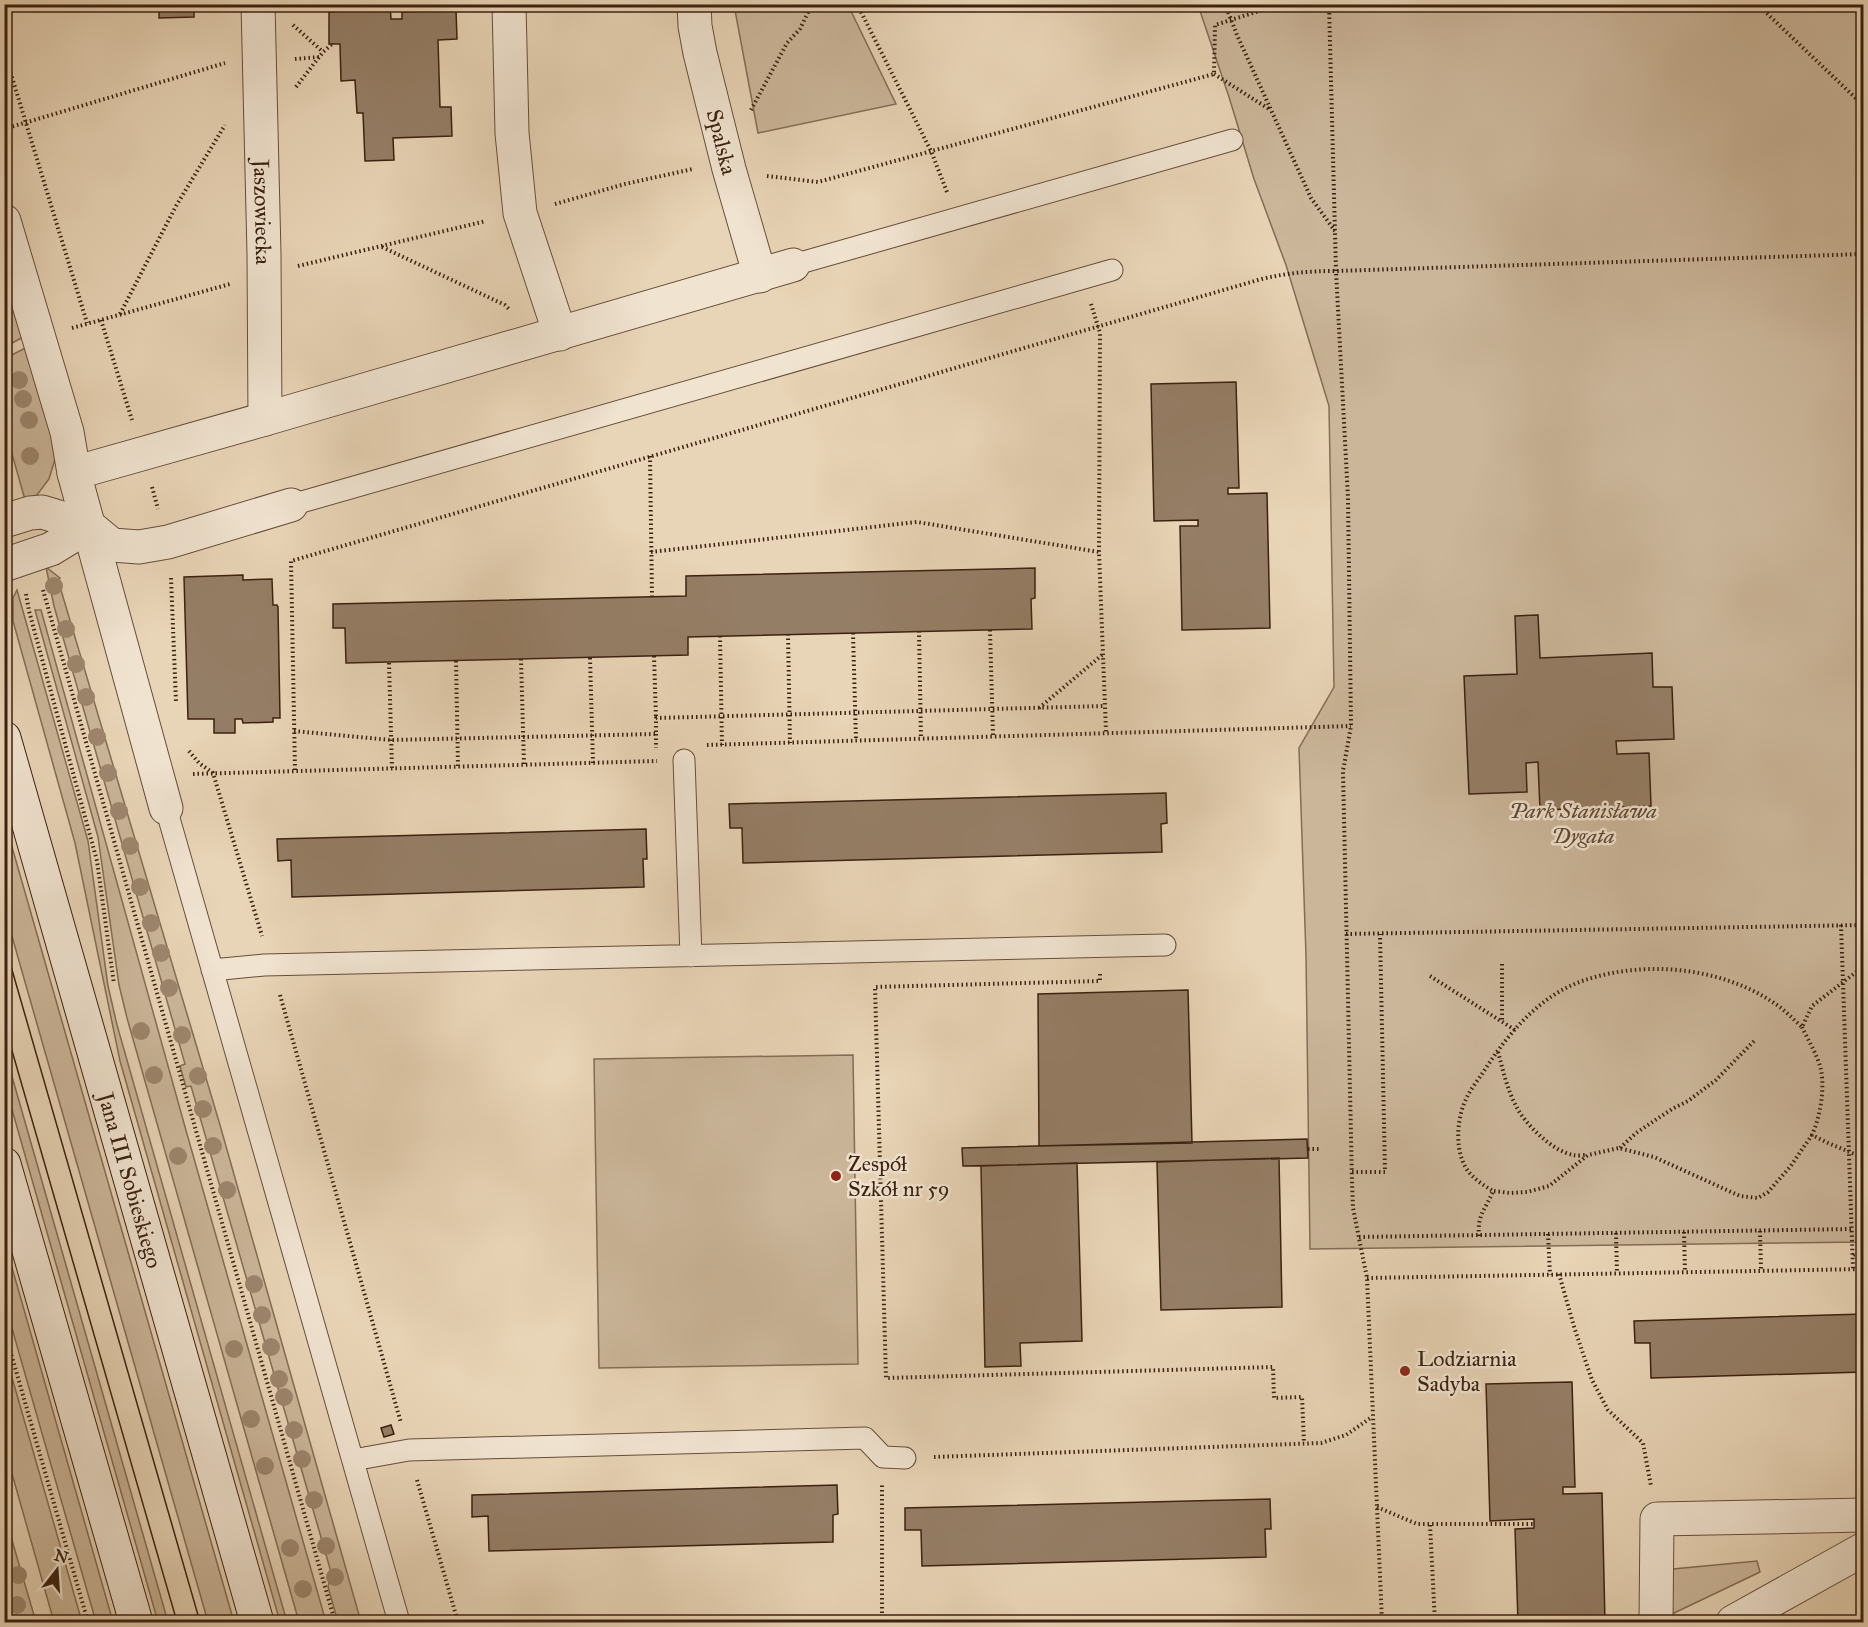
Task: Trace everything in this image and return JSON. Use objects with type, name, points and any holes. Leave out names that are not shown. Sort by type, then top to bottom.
[{"type":"street","name":"Jaszowiecka","points":[[258,4],[243,62],[264,274],[265,419]]},
{"type":"street","points":[[509,4],[512,133],[520,213],[550,337]]},
{"type":"street","name":"Spalska","points":[[694,4],[700,53],[727,162],[760,276]]},
{"type":"street","points":[[4,221],[67,432],[74,473],[166,808]]},
{"type":"street","points":[[74,473],[793,265]]},
{"type":"street","points":[[4,521],[42,512],[89,526],[112,545],[139,547],[168,542],[291,506]]},
{"type":"street","points":[[14,576],[42,553],[89,526]]},
{"type":"street","name":"Jana III Sobieskiego","points":[[4,738],[257,1623]]},
{"type":"street","points":[[4,1164],[136,1623]]},
{"type":"street","points":[[1656,1623],[1657,1519],[1863,1515]]},
{"type":"street","points":[[1733,1623],[1863,1549]]},
{"type":"lane","points":[[793,265],[1232,140]]},
{"type":"lane","points":[[291,506],[1112,270]]},
{"type":"lane","points":[[684,760],[691,956]]},
{"type":"lane","points":[[166,808],[399,1623]]},
{"type":"lane","points":[[212,970],[272,966],[1165,945]]},
{"type":"lane","points":[[352,1460],[409,1450],[865,1438],[883,1457],[905,1458]]},
{"type":"path","points":[[331,4],[332,11]]},
{"type":"path","points":[[727,162],[786,43],[800,29],[812,4]]},
{"type":"path","points":[[856,4],[931,151],[956,218]]},
{"type":"path","points":[[1225,4],[1230,21],[1311,198],[1336,232]]},
{"type":"path","points":[[1214,74],[1215,25],[1281,4]]},
{"type":"path","points":[[1329,4],[1336,272],[1347,461],[1351,726],[1342,771],[1353,1208],[1367,1278],[1382,1623]]},
{"type":"path","points":[[1757,4],[1863,106]]},
{"type":"path","points":[[293,91],[332,44]]},
{"type":"path","points":[[4,51],[87,323]]},
{"type":"path","points":[[227,56],[243,62]]},
{"type":"path","points":[[4,129],[243,62],[319,57]]},
{"type":"path","points":[[227,68],[243,62]]},
{"type":"path","points":[[39,338],[264,274],[382,247],[625,184],[708,165],[727,162],[741,174],[818,182],[1214,74],[1271,111]]},
{"type":"path","points":[[120,314],[176,206],[224,127],[226,119]]},
{"type":"path","points":[[382,247],[505,305],[550,337]]},
{"type":"path","points":[[295,770],[291,561],[1274,276],[1304,271],[1336,272],[1863,254]]},
{"type":"path","points":[[1083,278],[1099,326],[1099,552],[1106,732]]},
{"type":"path","points":[[650,456],[652,597]]},
{"type":"path","points":[[651,552],[917,522],[1099,552]]},
{"type":"path","points":[[14,576],[29,611],[98,861],[110,963],[116,992]]},
{"type":"path","points":[[43,588],[335,1623]]},
{"type":"path","points":[[990,630],[993,736]]},
{"type":"path","points":[[919,631],[921,738]]},
{"type":"path","points":[[853,633],[856,740]]},
{"type":"path","points":[[788,634],[789,743]]},
{"type":"path","points":[[720,636],[722,744]]},
{"type":"path","points":[[1038,708],[1103,654]]},
{"type":"path","points":[[294,731],[391,740],[656,734],[654,656]]},
{"type":"path","points":[[590,658],[593,763]]},
{"type":"path","points":[[521,659],[524,765]]},
{"type":"path","points":[[456,661],[458,766]]},
{"type":"path","points":[[389,663],[392,768]]},
{"type":"path","points":[[656,718],[1104,706]]},
{"type":"path","points":[[156,774],[684,760],[704,745],[722,744],[1351,726]]},
{"type":"path","points":[[213,773],[272,966],[458,1623]]},
{"type":"path","points":[[1842,925],[1853,1269]]},
{"type":"path","points":[[1346,934],[1863,925]]},
{"type":"path","points":[[1352,1172],[1385,1172],[1380,934]]},
{"type":"path","points":[[1100,946],[1101,981],[875,987],[886,1378],[1273,1367],[1274,1398],[1302,1397],[1304,1443]]},
{"type":"path","points":[[1502,964],[1502,1021]]},
{"type":"path","points":[[1802,1027],[1812,1006],[1863,966]]},
{"type":"path","points":[[1498,1051],[1509,1091],[1517,1109],[1533,1129],[1550,1144],[1573,1155],[1588,1155],[1620,1148],[1654,1157],[1740,1196],[1758,1198],[1768,1192],[1791,1167],[1816,1125],[1821,1098],[1821,1070],[1802,1027],[1775,1003],[1743,986],[1705,975],[1665,969],[1620,972],[1583,980],[1554,995],[1526,1017],[1498,1051],[1466,1097],[1460,1119],[1461,1156],[1467,1170],[1493,1191],[1510,1193],[1527,1192],[1549,1186],[1588,1155]]},
{"type":"path","points":[[1430,976],[1515,1030]]},
{"type":"path","points":[[1620,1148],[1636,1133],[1688,1101],[1716,1080],[1754,1041]]},
{"type":"path","points":[[1812,1135],[1863,1158]]},
{"type":"path","points":[[1308,1149],[1321,1149]]},
{"type":"path","points":[[1479,1236],[1481,1213],[1493,1191]]},
{"type":"path","points":[[1359,1237],[1851,1229]]},
{"type":"path","points":[[1760,1231],[1761,1270]]},
{"type":"path","points":[[1684,1232],[1685,1272]]},
{"type":"path","points":[[1616,1233],[1617,1273]]},
{"type":"path","points":[[1548,1234],[1550,1275]]},
{"type":"path","points":[[1853,1255],[1863,1248]]},
{"type":"path","points":[[1367,1278],[1863,1269]]},
{"type":"path","points":[[1559,1274],[1592,1380],[1608,1410],[1643,1443],[1657,1519]]},
{"type":"path","points":[[4,1329],[88,1623]]},
{"type":"path","points":[[905,1458],[1321,1443],[1346,1435],[1373,1417]]},
{"type":"path","points":[[882,1623],[883,1457]]},
{"type":"path","points":[[1377,1507],[1417,1524],[1534,1524]]},
{"type":"path","points":[[1430,1525],[1435,1623]]},
{"type":"green space","points":[[734,5],[848,5],[896,104],[758,133]]},
{"type":"green space","name":"Park Stanisława Dygata","points":[[1198,5],[1863,5],[1863,1242],[1310,1249],[1306,956],[1299,748],[1334,687],[1329,406],[1286,265],[1254,179]]},
{"type":"green space","points":[[13,287],[25,336],[5,347],[5,289]]},
{"type":"green space","points":[[29,346],[55,438],[56,456],[49,479],[37,495],[25,500],[5,429],[4,359]]},
{"type":"green space","points":[[46,567],[60,578],[58,580],[220,1125],[361,1622],[338,1622],[328,1587],[331,1572],[191,1086],[186,1087],[180,1066],[185,1064],[54,606]]},
{"type":"green space","points":[[17,590],[88,841],[108,986],[117,1025],[287,1622],[280,1622],[120,1061],[75,843],[13,621],[13,598]]},
{"type":"green space","points":[[35,610],[41,610],[326,1622],[299,1622],[127,1018],[119,985],[98,837]]},
{"type":"green space","points":[[4,819],[234,1622],[208,1622],[5,912]]},
{"type":"green space","points":[[5,1052],[168,1622],[158,1622],[5,1085]]},
{"type":"green space","points":[[853,1055],[858,1364],[599,1368],[594,1059]]},
{"type":"green space","points":[[5,1243],[113,1622],[96,1622],[5,1304]]},
{"type":"green space","points":[[4,1353],[82,1622],[54,1622],[5,1449]]},
{"type":"green space","points":[[4,1513],[36,1622],[5,1622],[8,1589],[4,1557]]},
{"type":"green space","points":[[1757,1561],[1760,1572],[1670,1615],[1673,1569]]},
{"type":"building","points":[[137,4],[194,4],[194,17],[159,18],[159,7],[137,8]]},
{"type":"building","points":[[373,4],[390,4],[391,19],[402,19],[402,12],[456,10],[457,39],[438,40],[440,107],[451,107],[452,136],[393,138],[394,160],[365,161],[363,113],[357,113],[355,80],[341,81],[340,44],[329,44],[329,12],[373,9]]},
{"type":"building","points":[[1236,382],[1239,488],[1228,488],[1228,494],[1267,493],[1270,628],[1182,630],[1180,526],[1198,526],[1198,520],[1154,521],[1151,384]]},
{"type":"building","points":[[1035,568],[1035,598],[1031,599],[1032,629],[688,637],[688,655],[346,663],[345,628],[333,628],[333,604],[686,596],[686,576]]},
{"type":"building","points":[[243,575],[243,580],[272,579],[273,605],[278,607],[280,718],[273,718],[273,722],[243,723],[242,719],[235,719],[235,733],[214,733],[214,719],[188,719],[184,577]]},
{"type":"building","points":[[1538,615],[1540,658],[1652,653],[1653,687],[1672,687],[1674,739],[1616,741],[1617,754],[1649,753],[1651,806],[1540,810],[1538,762],[1526,763],[1527,792],[1469,794],[1464,676],[1517,674],[1515,616]]},
{"type":"building","points":[[1166,793],[1167,823],[1161,824],[1162,852],[743,863],[742,828],[730,828],[729,804]]},
{"type":"building","points":[[646,829],[647,859],[643,859],[644,887],[292,897],[291,860],[278,861],[277,839]]},
{"type":"building","points":[[1188,990],[1192,1143],[1039,1146],[1038,994]]},
{"type":"building","points":[[1307,1139],[1308,1158],[963,1166],[962,1148]]},
{"type":"building","points":[[1279,1158],[1282,1307],[1161,1310],[1157,1162]]},
{"type":"building","points":[[1077,1163],[1082,1341],[1020,1343],[1021,1366],[985,1367],[981,1166]]},
{"type":"building","points":[[1864,1314],[1864,1372],[1651,1378],[1650,1343],[1635,1343],[1634,1321]]},
{"type":"building","points":[[1572,1382],[1575,1487],[1563,1487],[1563,1494],[1602,1493],[1605,1622],[1518,1622],[1515,1529],[1534,1528],[1534,1519],[1490,1521],[1486,1384]]},
{"type":"building","points":[[391,1425],[394,1434],[384,1437],[381,1428]]},
{"type":"building","points":[[837,1485],[838,1514],[833,1515],[833,1542],[489,1551],[488,1516],[472,1517],[472,1495]]},
{"type":"building","points":[[1270,1499],[1271,1529],[1265,1529],[1266,1557],[922,1566],[921,1530],[905,1530],[905,1508]]},
{"type":"tram line","points":[[4,942],[200,1622]]},
{"type":"tram line","points":[[4,1023],[177,1622]]},
{"type":"place","name":"Zespół Szkół nr 59","points":[[836,1176]]},
{"type":"place","name":"Lodziarnia Sadyba","points":[[1405,1371]]}]
